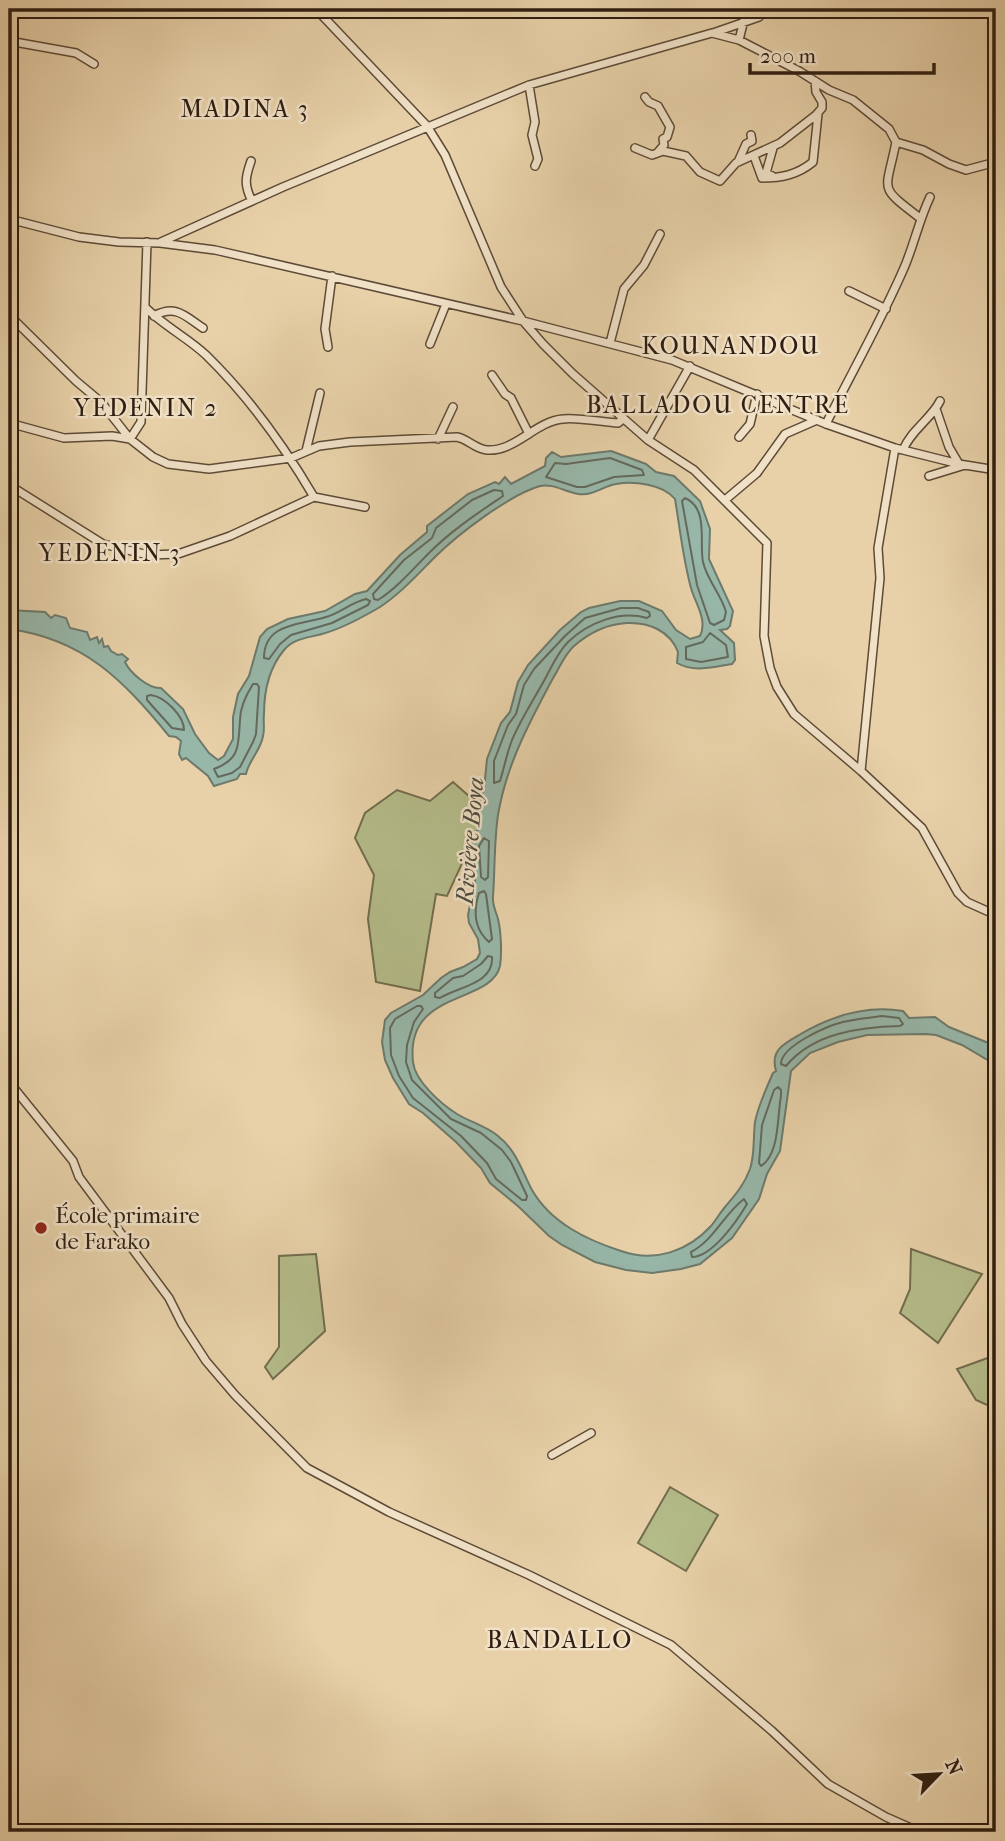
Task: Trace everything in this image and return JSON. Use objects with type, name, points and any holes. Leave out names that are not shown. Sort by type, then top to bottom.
[{"type":"street","points":[[16,9],[9,42],[76,53],[94,64]]},
{"type":"street","points":[[316,9],[427,127],[445,155],[501,287],[523,321],[573,374],[648,440],[694,470],[767,543],[764,636],[777,687],[794,714],[922,828],[958,893],[967,902],[996,915]]},
{"type":"street","points":[[739,40],[750,9]]},
{"type":"street","points":[[160,243],[252,201],[529,85],[759,17]]},
{"type":"street","points":[[712,33],[739,40],[828,90],[853,100],[889,129],[896,142],[887,176],[887,188],[896,200],[920,218]]},
{"type":"street","points":[[754,156],[762,178],[797,173],[813,162],[815,125],[822,102],[816,92],[815,81]]},
{"type":"street","points":[[529,85],[535,121],[532,135],[538,159],[535,166]]},
{"type":"street","points":[[645,97],[658,106],[670,127],[667,137],[663,139],[664,145],[657,153]]},
{"type":"street","points":[[738,162],[773,147],[818,113]]},
{"type":"street","points":[[635,148],[652,155],[663,151],[685,156],[700,172],[720,181],[738,162],[746,144],[752,141],[751,135]]},
{"type":"street","points":[[896,142],[923,150],[966,170],[996,162]]},
{"type":"street","points":[[773,147],[766,173],[774,178]]},
{"type":"street","points":[[251,161],[245,187],[252,201]]},
{"type":"street","points":[[826,424],[861,352],[886,309],[930,197]]},
{"type":"street","points":[[9,219],[79,237],[215,250],[610,343],[690,366],[826,424],[899,449],[996,470]]},
{"type":"street","points":[[179,245],[192,229]]},
{"type":"street","points":[[610,343],[624,289],[644,265],[660,234]]},
{"type":"street","points":[[130,439],[141,422],[147,242]]},
{"type":"street","points":[[328,346],[325,329],[332,276]]},
{"type":"street","points":[[849,291],[886,309]]},
{"type":"street","points":[[430,344],[446,304]]},
{"type":"street","points":[[146,308],[203,352],[232,381],[291,458],[314,497]]},
{"type":"street","points":[[154,316],[170,309],[203,328]]},
{"type":"street","points":[[9,315],[76,382],[101,402],[130,439],[153,457],[179,467],[209,470],[291,458],[319,446],[350,442],[465,439],[486,450],[499,448],[562,419],[618,423],[623,419]]},
{"type":"street","points":[[648,440],[690,366]]},
{"type":"street","points":[[492,375],[514,402],[529,435]]},
{"type":"street","points":[[306,451],[320,393]]},
{"type":"street","points":[[739,438],[750,424],[757,394]]},
{"type":"street","points":[[861,771],[880,578],[878,548],[899,449],[938,405],[949,447],[962,464]]},
{"type":"street","points":[[438,439],[453,407]]},
{"type":"street","points":[[724,500],[757,473],[785,435],[817,420]]},
{"type":"street","points":[[9,424],[64,438],[112,436],[130,439]]},
{"type":"street","points":[[929,476],[962,464]]},
{"type":"street","points":[[9,485],[103,544],[148,555],[178,554],[230,536],[314,497],[365,507]]},
{"type":"street","points":[[9,1082],[72,1161],[85,1187],[169,1298],[206,1361],[235,1395],[307,1468],[389,1512],[529,1575],[671,1645],[772,1731],[828,1784],[886,1817],[911,1828],[961,1832]]},
{"type":"street","points":[[552,1455],[591,1433]]},
{"type":"green space","points":[[453,782],[478,804],[478,829],[447,896],[436,894],[420,991],[376,982],[368,919],[374,875],[355,838],[365,813],[397,790],[430,801]]},
{"type":"green space","points":[[911,1249],[982,1274],[938,1343],[900,1313],[910,1289]]},
{"type":"green space","points":[[316,1254],[325,1331],[273,1379],[265,1367],[279,1347],[279,1256]]},
{"type":"green space","points":[[996,1355],[996,1409],[976,1400],[957,1369]]},
{"type":"green space","points":[[670,1487],[718,1515],[686,1571],[638,1543]]},
{"type":"water","points":[[611,451],[646,464],[656,472],[674,476],[700,501],[710,529],[709,559],[733,611],[730,626],[720,630],[734,643],[735,660],[732,664],[711,668],[684,666],[677,663],[678,652],[670,638],[651,626],[635,623],[612,625],[592,633],[567,654],[527,729],[507,779],[498,815],[493,899],[500,930],[500,966],[493,978],[481,987],[450,1001],[422,1022],[414,1039],[413,1062],[418,1077],[451,1110],[488,1129],[504,1142],[514,1154],[540,1202],[560,1221],[595,1241],[621,1251],[646,1256],[681,1248],[702,1235],[739,1189],[752,1163],[756,1116],[776,1071],[776,1053],[793,1038],[836,1017],[862,1011],[889,1010],[903,1011],[909,1018],[935,1017],[949,1027],[996,1046],[996,1065],[962,1045],[936,1035],[925,1034],[867,1035],[810,1053],[791,1071],[780,1151],[767,1174],[759,1199],[732,1238],[700,1264],[652,1273],[595,1262],[549,1236],[490,1183],[481,1168],[456,1142],[409,1104],[385,1060],[382,1042],[385,1020],[391,1013],[423,995],[450,972],[477,959],[480,953],[478,939],[469,923],[468,915],[475,881],[472,841],[478,829],[477,809],[484,789],[487,759],[501,723],[510,712],[518,682],[528,665],[560,630],[581,612],[620,601],[639,601],[662,611],[676,630],[690,639],[700,636],[702,618],[688,577],[675,499],[663,490],[639,483],[613,485],[584,494],[546,485],[527,491],[499,507],[456,538],[402,590],[380,607],[344,626],[288,646],[279,657],[268,680],[262,741],[246,774],[240,774],[237,779],[214,786],[208,776],[186,758],[182,760],[179,754],[181,741],[169,736],[135,697],[100,665],[59,642],[9,629],[9,610],[45,612],[51,618],[55,615],[66,618],[70,628],[87,632],[90,640],[97,637],[99,643],[102,639],[104,647],[108,646],[111,651],[128,659],[125,662],[135,675],[151,686],[161,688],[183,709],[195,734],[209,753],[218,760],[224,756],[233,739],[233,717],[238,694],[249,676],[260,637],[267,629],[288,619],[325,611],[355,594],[367,591],[400,555],[427,532],[427,526],[468,494],[495,482],[499,484],[505,477],[511,484],[545,466],[546,458],[552,452],[561,457]]},
{"type":"place","name":"École primaire de Farako","points":[[41,1228]]},
{"type":"district","name":"MADINA 3","points":[[245,109]]},
{"type":"district","name":"KOUNANDOU","points":[[731,346]]},
{"type":"district","name":"BALLADOU CENTRE","points":[[718,405]]},
{"type":"district","name":"YEDENIN 2","points":[[146,408]]},
{"type":"district","name":"YEDENIN 3","points":[[110,553]]},
{"type":"district","name":"BANDALLO","points":[[560,1640]]},
{"type":"water label","name":"Rivière Boya","points":[[470,841]]}]
